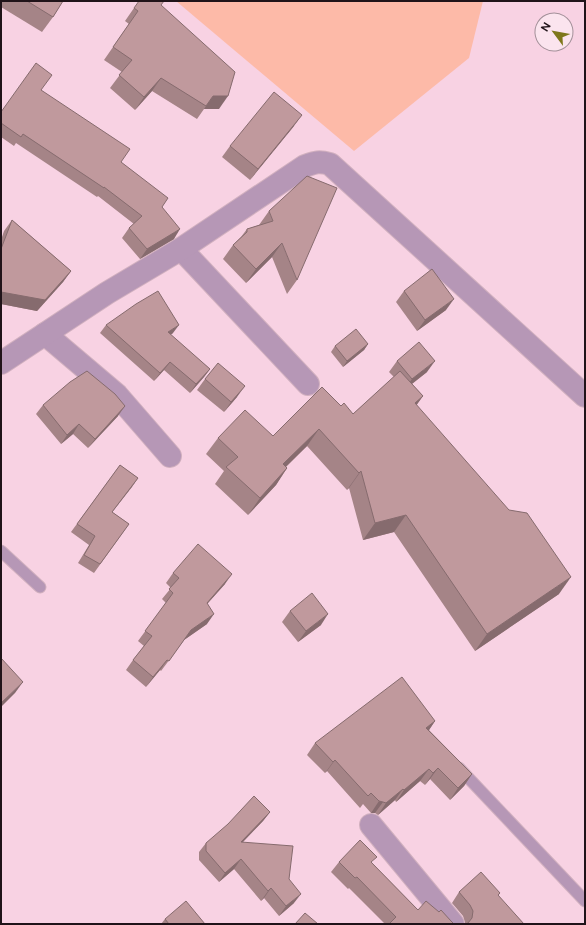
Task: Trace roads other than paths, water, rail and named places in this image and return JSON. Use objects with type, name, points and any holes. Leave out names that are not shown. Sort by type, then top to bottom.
[{"type":"street","points":[[1,363],[107,293],[181,249],[305,166],[321,162],[330,164],[585,396]]},
{"type":"street","points":[[181,249],[308,384]]},
{"type":"street","points":[[45,334],[117,395],[170,456]]},
{"type":"street","points":[[371,825],[453,924]]},
{"type":"lane","points":[[1,551],[40,587]]},
{"type":"lane","points":[[451,760],[585,901]]}]
